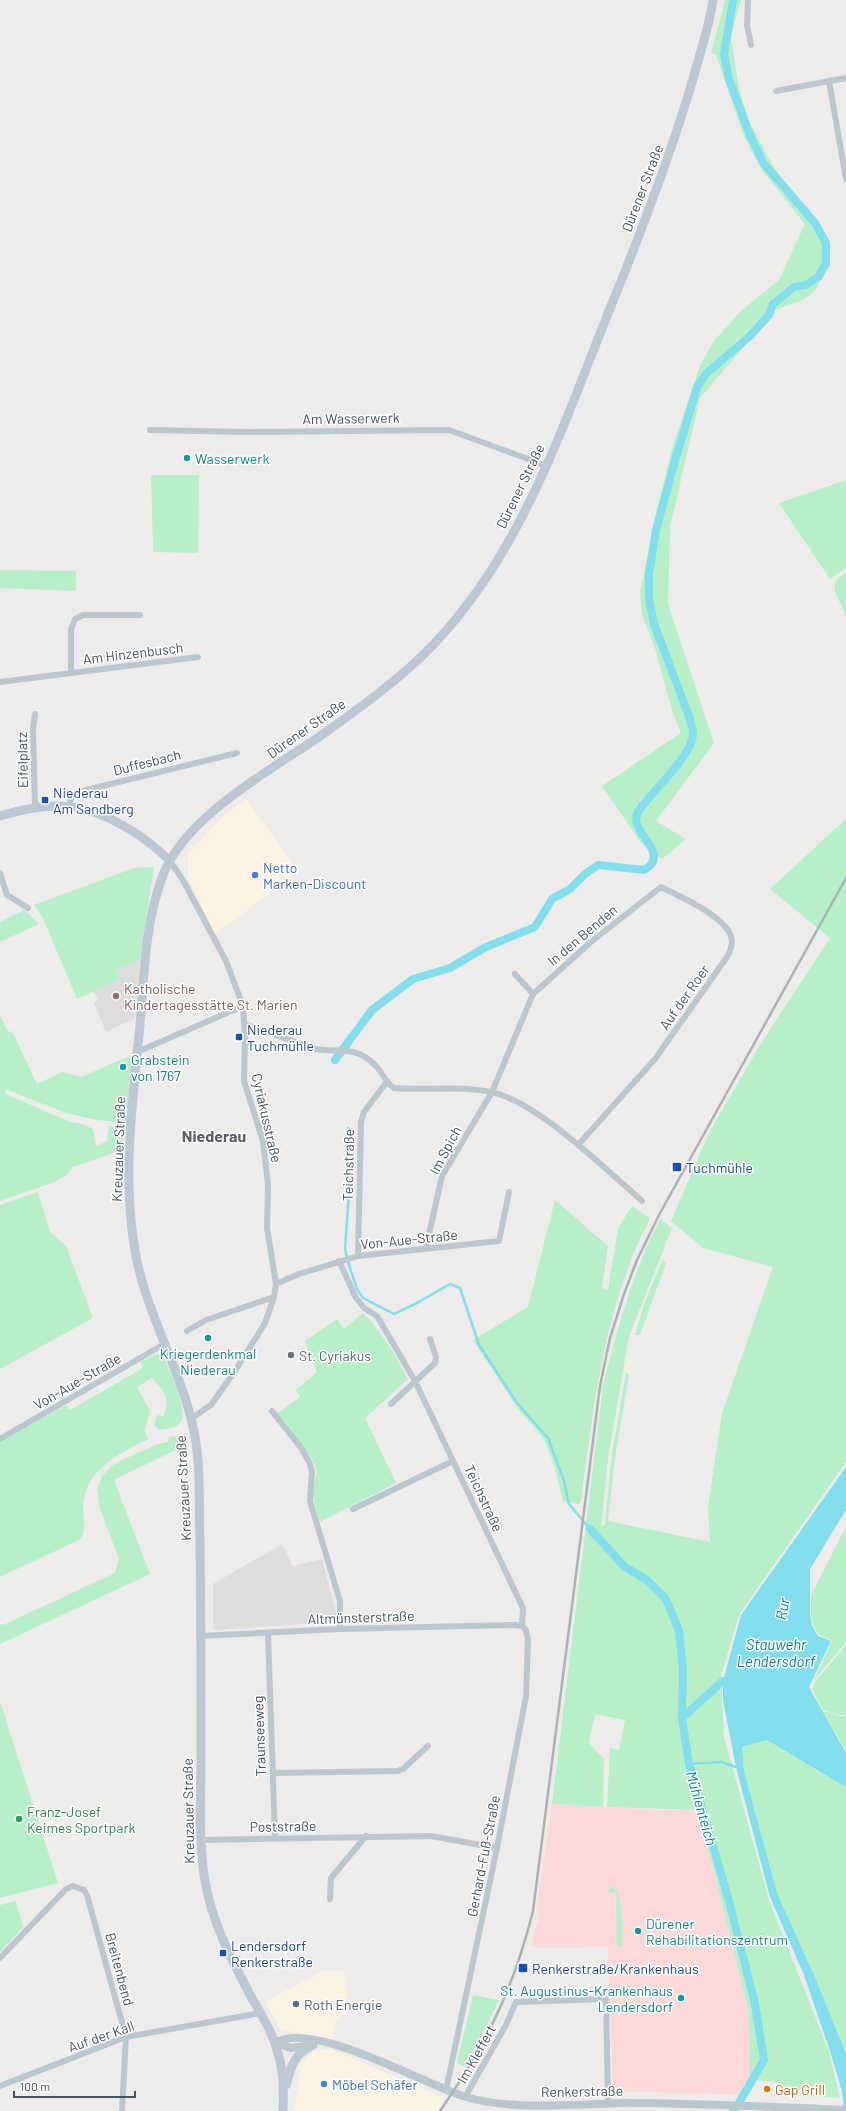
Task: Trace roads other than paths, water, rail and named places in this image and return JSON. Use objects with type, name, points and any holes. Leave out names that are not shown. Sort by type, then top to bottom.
[{"type":"main road","name":"Dürener Straße","points":[[170,861],[184,840],[210,814],[371,699],[420,658],[439,638],[484,583],[523,517],[547,466],[623,276],[677,134],[714,0]]},
{"type":"main road","points":[[0,816],[34,807],[69,806],[95,812],[112,819],[157,848],[170,861]]},
{"type":"main road","name":"Kreuzauer Straße","points":[[170,861],[164,873],[150,923],[137,1052],[128,1179],[131,1217],[137,1263],[143,1285],[166,1343],[192,1418],[199,1469],[202,1865],[210,1905],[230,1954],[275,2043],[281,2062],[284,2094],[283,2111]]},
{"type":"main road","points":[[284,2094],[292,2063],[302,2051],[313,2045]]},
{"type":"street","points":[[748,0],[748,25],[751,45]]},
{"type":"street","points":[[776,90],[846,78]]},
{"type":"street","points":[[829,81],[846,179]]},
{"type":"street","name":"Am Wasserwerk","points":[[150,430],[244,432],[448,430],[547,466]]},
{"type":"street","name":"Am Hinzenbusch","points":[[71,673],[72,628],[75,619],[83,615],[140,615]]},
{"type":"street","name":"Am Hinzenbusch","points":[[0,682],[198,657]]},
{"type":"street","name":"Eifelplatz","points":[[34,807],[33,729],[35,714]]},
{"type":"street","name":"Duffesbach","points":[[69,806],[71,798],[86,790],[237,753]]},
{"type":"street","name":"Cyriakusstraße","points":[[170,861],[183,880],[226,961],[243,1006],[245,1024],[244,1081],[263,1141],[268,1185],[267,1228],[276,1284],[274,1297],[265,1322],[235,1371],[210,1404],[192,1418]]},
{"type":"street","points":[[0,873],[8,895],[28,908]]},
{"type":"street","name":"Auf der Roer","points":[[578,1145],[655,1060],[727,957],[732,942],[729,930],[719,919],[661,887],[648,895]]},
{"type":"street","name":"In den Benden","points":[[492,1092],[533,994],[592,941],[648,895]]},
{"type":"street","points":[[515,974],[533,994]]},
{"type":"street","points":[[137,1052],[243,1006]]},
{"type":"street","points":[[245,1024],[315,1049],[326,1051],[340,1049],[361,1053],[378,1068],[386,1083],[394,1088],[408,1090],[470,1089],[492,1092],[509,1097],[527,1107],[578,1145],[642,1201]]},
{"type":"street","name":"Teichstraße","points":[[358,1256],[360,1122],[364,1112],[386,1083]]},
{"type":"street","name":"Im Spich","points":[[426,1248],[442,1176],[492,1092]]},
{"type":"street","name":"Von-Aue-Straße","points":[[276,1284],[341,1260],[358,1256],[499,1241],[509,1192]]},
{"type":"street","name":"Teichstraße","points":[[341,1260],[356,1298],[364,1308],[377,1316],[415,1381],[523,1608],[522,1626]]},
{"type":"street","points":[[187,1332],[206,1320],[274,1297]]},
{"type":"street","points":[[391,1404],[435,1363],[436,1357],[430,1339]]},
{"type":"street","name":"Von-Aue-Straße","points":[[0,1439],[166,1343]]},
{"type":"street","points":[[272,1411],[302,1449],[310,1464],[312,1472],[310,1501],[340,1601],[340,1629]]},
{"type":"street","points":[[353,1509],[453,1461]]},
{"type":"street","name":"Altmünsterstraße","points":[[201,1636],[340,1629],[515,1624],[522,1626]]},
{"type":"street","name":"Gerhard-Fuß-Straße","points":[[446,2090],[497,1848],[526,1696],[528,1640],[526,1630],[522,1626]]},
{"type":"street","name":"Traunseeweg","points":[[268,1633],[275,1838]]},
{"type":"street","points":[[272,1773],[398,1771],[403,1769],[428,1746]]},
{"type":"street","points":[[330,1899],[331,1878],[366,1836]]},
{"type":"street","name":"Poststraße","points":[[201,1840],[431,1836],[497,1848]]},
{"type":"street","name":"Breitenbend","points":[[0,1958],[66,1889],[78,1886],[84,1890],[87,1895],[126,2037],[122,2111]]},
{"type":"street","name":"Im Kleffert","points":[[465,2097],[506,2025],[516,2002],[606,2000],[608,2104]]},
{"type":"street","name":"Auf der Kall","points":[[0,2086],[126,2037],[261,2013]]},
{"type":"street","name":"Renkerstraße","points":[[275,2043],[281,2039],[291,2037],[329,2043],[372,2058],[465,2097],[498,2104],[742,2105],[846,2110]]},
{"type":"street","name":"Renkerstraße","points":[[275,2043],[291,2048],[329,2043]]},
{"type":"water","name":"Stauwehr Lendersdorf","points":[[846,1467],[846,1510],[810,1569],[810,1615],[812,1626],[818,1636],[831,1641],[809,1687],[846,1753],[846,1787],[767,1740],[742,1747],[744,1771],[777,1893],[815,1977],[846,2054],[846,2111],[844,2111],[842,2091],[804,1975],[770,1897],[736,1767],[723,1700],[723,1681],[741,1615]]},
{"type":"waterway","points":[[335,1060],[372,1010],[413,979],[450,968],[486,947],[535,927],[552,899],[570,889],[585,874],[598,865],[644,870],[652,863],[654,856],[652,849],[638,827],[636,819],[638,812],[680,762],[692,741],[693,731],[689,716],[654,624],[649,598],[649,574],[656,530],[676,457],[698,385],[708,372],[750,336],[769,315],[773,304],[794,287],[806,285],[818,277],[826,263],[826,243],[815,223],[764,164],[749,133],[729,79],[724,54],[733,0]]},
{"type":"waterway","points":[[348,1128],[350,1180],[345,1249],[357,1289],[363,1298],[394,1314],[450,1284],[460,1288],[479,1345],[517,1403],[548,1438],[564,1481],[569,1504],[590,1529]]},
{"type":"waterway","name":"Mühlenteich","points":[[590,1529],[625,1567],[647,1580],[666,1599],[679,1631],[683,1670],[682,1718],[689,1764],[729,1901],[755,2004],[764,2060],[734,2111]]},
{"type":"waterway","points":[[682,1718],[723,1681]]},
{"type":"waterway","points":[[689,1764],[721,1762],[736,1767]]},
{"type":"railway","points":[[440,2111],[471,2063],[496,2016],[516,1967],[533,1911],[600,1386],[610,1338],[624,1294],[637,1260],[659,1215],[846,878]]},
{"type":"place","name":"Wasserwerk","points":[[187,458]]},
{"type":"place","name":"Niederau Am Sandberg","points":[[45,800]]},
{"type":"place","name":"Netto Marken-Discount","points":[[255,875]]},
{"type":"place","name":"Katholische Kindertagesstätte St. Marien","points":[[116,996]]},
{"type":"place","name":"Niederau Tuchmühle","points":[[239,1037]]},
{"type":"place","name":"Grabstein von 1767","points":[[123,1067]]},
{"type":"place","name":"Tuchmühle","points":[[677,1167]]},
{"type":"place","name":"Kriegerdenkmal Niederau","points":[[208,1338]]},
{"type":"place","name":"St. Cyriakus","points":[[291,1355]]},
{"type":"place","name":"Franz-Josef Keimes Sportpark","points":[[19,1819]]},
{"type":"place","name":"Dürener Rehabilitationszentrum","points":[[638,1931]]},
{"type":"place","name":"Lendersdorf Renkerstraße","points":[[223,1953]]},
{"type":"place","name":"Renkerstraße/Krankenhaus","points":[[523,1968]]},
{"type":"place","name":"St. Augustinus-Krankenhaus Lendersdorf","points":[[681,1998]]},
{"type":"place","name":"Roth Energie","points":[[296,2004]]},
{"type":"place","name":"Möbel Schäfer","points":[[324,2084]]},
{"type":"place","name":"Gap Grill","points":[[767,2089]]},
{"type":"district","name":"Niederau","points":[[214,1135]]},
{"type":"water label","name":"Rur","points":[[782,1609]]}]
